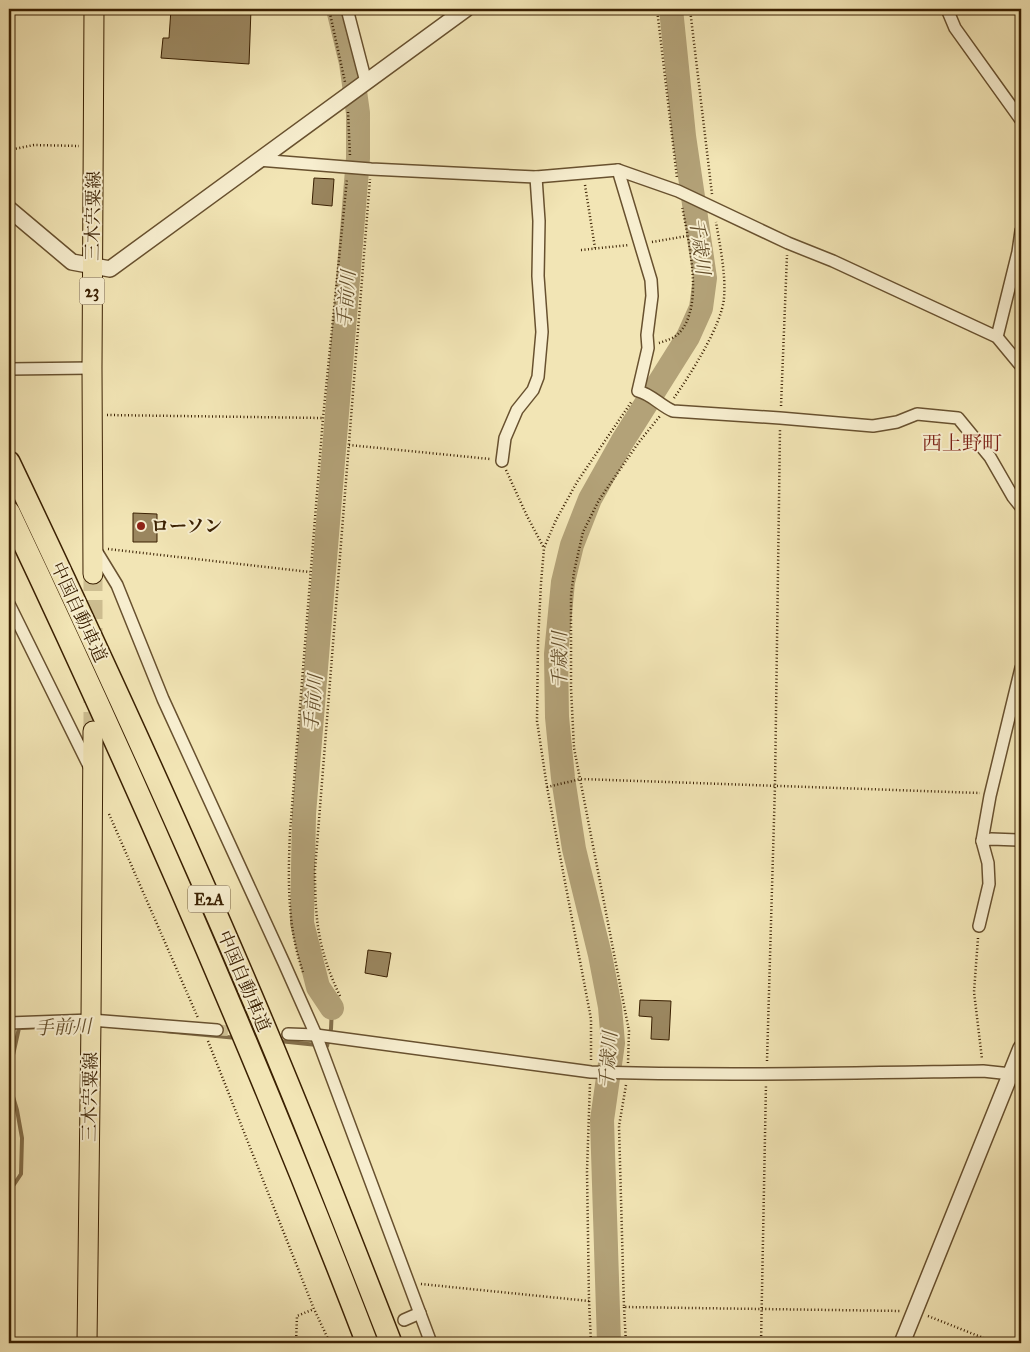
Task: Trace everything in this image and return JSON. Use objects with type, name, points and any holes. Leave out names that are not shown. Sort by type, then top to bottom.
[{"type":"highway","name":"中国自動車道","points":[[9,462],[148,760],[243,977],[342,1217],[391,1343]]},
{"type":"highway","name":"中国自動車道","points":[[9,512],[132,778],[227,997],[326,1237],[367,1343]]},
{"type":"main road","name":"三木宍粟線","points":[[93,574],[92,265],[94,9]]},
{"type":"main road","name":"三木宍粟線","points":[[86,1343],[93,731]]},
{"type":"street","points":[[347,9],[356,89]]},
{"type":"street","points":[[9,209],[72,262],[110,269],[466,9]]},
{"type":"street","points":[[947,9],[955,28],[1021,120]]},
{"type":"street","points":[[258,160],[369,169],[536,177],[618,170],[686,195],[997,337],[1021,366]]},
{"type":"street","points":[[618,170],[651,280],[652,296],[647,335],[648,348],[641,391],[673,412],[780,418],[872,426],[897,422],[917,414],[958,418],[990,457],[1013,497],[1021,507]]},
{"type":"street","points":[[502,460],[505,438],[509,428],[517,410],[534,390],[538,377],[542,332],[538,276],[539,221],[536,177]]},
{"type":"street","points":[[997,337],[1018,252],[1021,231]]},
{"type":"street","points":[[9,369],[92,368]]},
{"type":"street","points":[[94,548],[117,585],[163,699],[316,1035],[431,1343]]},
{"type":"street","points":[[9,604],[93,773]]},
{"type":"street","points":[[979,926],[989,884],[988,863],[982,842],[990,796],[1021,668]]},
{"type":"street","points":[[982,842],[991,839],[1021,840]]},
{"type":"street","points":[[9,1023],[91,1020],[217,1030]]},
{"type":"street","points":[[288,1034],[316,1035],[594,1072],[767,1075],[983,1071],[1016,1075]]},
{"type":"street","points":[[902,1343],[1016,1075],[1021,1048]]},
{"type":"street","points":[[404,1320],[420,1313]]},
{"type":"path","points":[[305,980],[298,957],[291,919],[288,876],[323,418],[350,166],[350,141],[356,89],[329,9]]},
{"type":"path","points":[[626,1343],[619,1126],[629,1031],[574,748],[571,688],[571,596],[583,532],[598,500],[664,407],[682,386],[712,333],[724,299],[722,260],[711,207],[690,9]]},
{"type":"path","points":[[9,150],[34,145],[94,148]]},
{"type":"path","points":[[340,996],[328,972],[320,947],[315,909],[315,870],[369,169]]},
{"type":"path","points":[[584,173],[595,248]]},
{"type":"path","points":[[761,1343],[775,785],[780,418],[788,243]]},
{"type":"path","points":[[591,1343],[587,1171],[594,1072],[591,1019],[547,787],[537,721],[538,642],[544,548],[556,520],[577,482],[641,391]]},
{"type":"path","points":[[93,416],[119,414],[323,418]]},
{"type":"path","points":[[349,445],[502,460],[514,489],[544,548]]},
{"type":"path","points":[[94,548],[310,572]]},
{"type":"path","points":[[547,787],[580,779],[976,792],[990,796]]},
{"type":"path","points":[[108,814],[203,1029],[314,1309],[330,1343]]},
{"type":"path","points":[[979,926],[974,992],[983,1071]]},
{"type":"path","points":[[409,1283],[589,1301]]},
{"type":"path","points":[[624,1307],[915,1311],[996,1343]]},
{"type":"path","points":[[296,1343],[297,1316],[314,1309]]},
{"type":"building","points":[[171,9],[251,9],[249,64],[161,58],[163,38],[169,38]]},
{"type":"building","points":[[314,178],[334,179],[332,206],[312,204]]},
{"type":"building","points":[[133,513],[157,514],[157,542],[133,542]]},
{"type":"building","points":[[368,950],[391,953],[387,977],[365,973]]},
{"type":"building","points":[[640,1000],[671,1001],[669,1040],[651,1039],[652,1017],[639,1016]]},
{"type":"waterway","name":"手前川","points":[[332,1008],[318,987],[302,923],[304,814],[358,158],[358,113],[351,63],[338,9]]},
{"type":"waterway","name":"千歳川","points":[[609,1343],[602,1120],[613,1043],[610,1007],[600,955],[574,849],[563,778],[557,717],[556,654],[563,582],[572,545],[590,499],[622,442],[688,337],[701,308],[705,278],[684,136],[671,9]]},
{"type":"waterway","name":"手前川","points":[[279,1041],[327,1046],[331,1029],[332,1008]]},
{"type":"waterway","name":"手前川","points":[[9,1066],[19,1028],[40,1027]]},
{"type":"waterway","name":"手前川","points":[[164,1031],[237,1038]]},
{"type":"waterway","name":"手前川","points":[[9,1083],[17,1110],[22,1138],[21,1174],[9,1192]]},
{"type":"tunnel","points":[[93,574],[93,731]]},
{"type":"tunnel","points":[[217,1030],[288,1034]]},
{"type":"place","name":"ローソン","points":[[141,526]]},
{"type":"district","name":"西上野町","points":[[962,443]]}]
